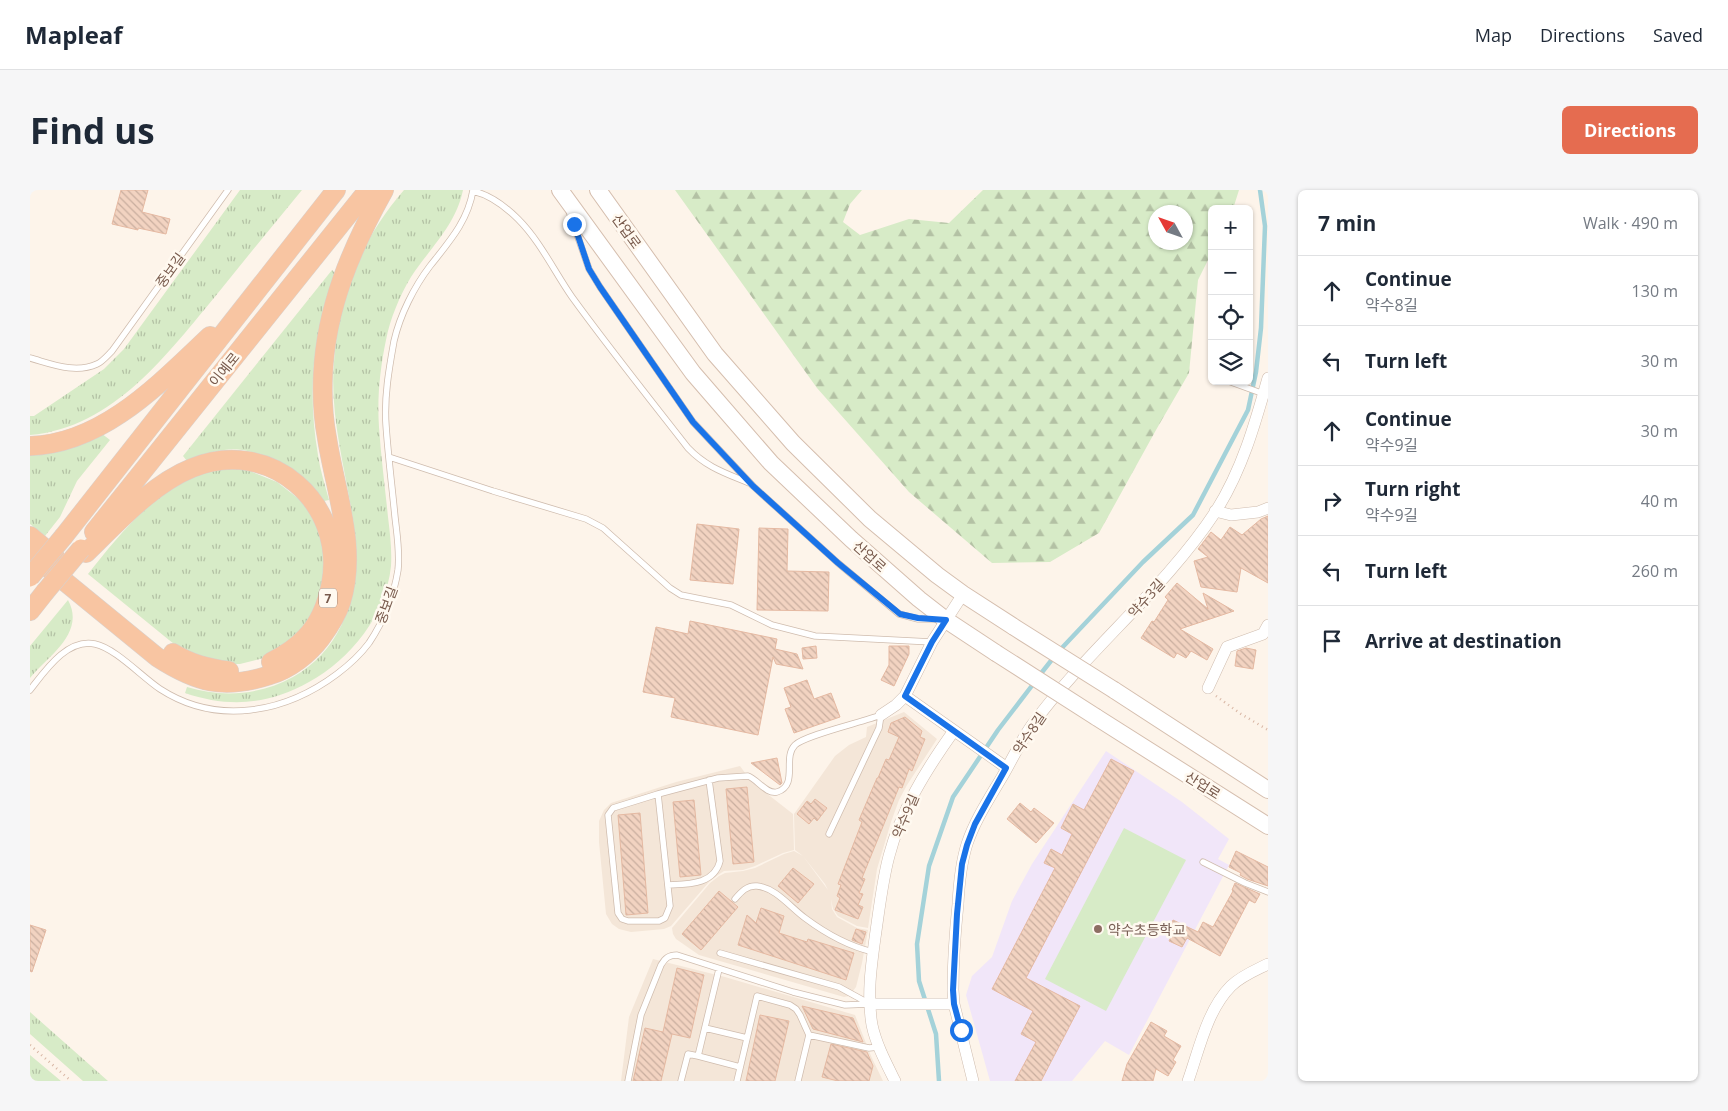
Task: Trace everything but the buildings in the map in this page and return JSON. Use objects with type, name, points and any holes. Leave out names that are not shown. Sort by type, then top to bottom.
[{"type":"highway","points":[[30,446],[44,445],[73,437],[103,424],[132,406],[173,371],[217,329],[287,253],[336,190]]},
{"type":"highway","name":"이예로","points":[[83,551],[368,190]]},
{"type":"highway","points":[[30,553],[157,657],[176,670],[199,680],[225,683],[251,682],[275,674],[300,660],[317,644],[331,624],[341,602],[346,577],[346,540],[326,437],[323,406],[323,374],[326,345],[339,285],[351,253],[384,190]]},
{"type":"highway","name":"이예로","points":[[30,577],[287,253]]},
{"type":"highway","name":"7","points":[[30,536],[164,647],[184,660],[205,668],[229,671],[252,669],[271,662],[288,653],[305,638],[319,619],[328,598],[333,573],[333,549],[329,530],[308,495],[292,480],[272,468],[254,461],[232,459],[212,461],[169,480],[128,513],[83,551],[45,592],[30,611]]},
{"type":"main road","name":"산업로","points":[[598,190],[715,354],[793,443],[870,519],[937,575],[963,594],[1268,790]]},
{"type":"main road","name":"산업로","points":[[561,192],[693,373],[771,463],[851,539],[919,599],[946,620],[1268,826]]},
{"type":"street","name":"약수3길","points":[[1070,679],[1142,603],[1216,511],[1235,477],[1254,428],[1268,378]]},
{"type":"street","points":[[1216,511],[1231,515],[1258,512],[1268,508]]},
{"type":"street","points":[[881,715],[905,696],[932,642],[963,594]]},
{"type":"street","points":[[1208,688],[1227,647],[1263,634],[1268,624]]},
{"type":"street","name":"약수8길","points":[[973,1081],[954,1004],[953,970],[959,886],[967,845],[1002,766],[1070,679]]},
{"type":"street","points":[[905,696],[1002,766]]},
{"type":"street","name":"약수9길","points":[[894,1081],[879,1047],[873,1026],[870,1004],[873,952],[884,882],[889,855],[914,792],[953,732]]},
{"type":"street","points":[[1188,1081],[1206,1027],[1224,993],[1233,984],[1268,964]]},
{"type":"street","points":[[870,1004],[954,1004]]},
{"type":"lane","name":"중보길","points":[[30,358],[68,368],[84,369],[99,364],[112,351],[228,190]]},
{"type":"lane","name":"중보길","points":[[30,690],[62,654],[78,644],[95,644],[110,650],[161,689],[188,703],[216,710],[244,712],[272,708],[300,697],[327,682],[351,663],[368,644],[383,619],[398,571],[399,549],[386,424],[386,398],[395,338],[403,313],[415,289],[461,225],[469,208],[473,191]]},
{"type":"lane","points":[[473,191],[492,198],[517,218],[527,229],[604,340],[699,460],[710,467],[753,486]]},
{"type":"lane","points":[[561,192],[589,269],[693,422],[753,486],[838,563],[900,614],[918,618],[946,620]]},
{"type":"lane","points":[[1237,385],[1264,394]]},
{"type":"lane","points":[[389,457],[493,491],[586,518],[602,528],[670,588],[681,595],[731,605],[772,625],[786,629],[833,638],[932,642]]},
{"type":"lane","points":[[658,794],[670,906],[668,913],[659,921],[628,921],[622,919],[618,913],[608,815],[613,808],[658,794],[709,780],[748,776],[770,791],[778,792],[789,780],[789,756],[791,749],[801,740],[881,715],[879,728],[830,834]]},
{"type":"lane","points":[[668,885],[702,882],[708,879],[718,868],[720,861],[709,780]]},
{"type":"lane","points":[[1203,862],[1268,892]]},
{"type":"lane","points":[[735,899],[744,889],[755,886],[766,888],[778,895],[817,926],[858,948],[873,952]]},
{"type":"lane","points":[[720,953],[839,987],[870,1004]]},
{"type":"lane","points":[[628,1081],[642,1015],[661,965],[671,955],[677,955],[793,992],[845,1005],[870,1004]]},
{"type":"lane","points":[[698,1056],[719,969]]},
{"type":"lane","points":[[790,1005],[793,992]]},
{"type":"lane","points":[[737,1081],[757,996],[790,1005],[800,1015],[809,1035],[798,1081]]},
{"type":"lane","points":[[705,1028],[747,1038]]},
{"type":"lane","points":[[809,1035],[869,1048],[879,1047]]},
{"type":"lane","points":[[681,1081],[688,1054],[740,1067]]},
{"type":"path","points":[[1208,688],[1219,699],[1268,730]]},
{"type":"path","points":[[30,1045],[71,1081]]},
{"type":"shaded area","points":[[904,712],[937,739],[899,800],[877,869],[868,928],[857,926],[838,916],[833,909],[831,899],[832,909],[837,917],[857,928],[868,930],[856,987],[849,996],[844,997],[699,955],[676,939],[672,928],[710,883],[719,876],[725,873],[755,868],[794,851],[803,856],[795,850],[794,814],[835,756],[849,745],[866,737],[867,727]],"holes":[[[803,856],[825,884],[828,890]]]},
{"type":"shaded area","name":"약수초등학교","points":[[1106,751],[1182,802],[1229,839],[1218,859],[1229,865],[1129,1055],[1105,1041],[1072,1081],[990,1081],[966,995],[972,976],[992,957],[1012,901],[1032,864]]},
{"type":"shaded area","points":[[740,766],[751,781],[793,814],[794,850],[743,870],[724,871],[709,882],[671,926],[664,929],[631,932],[619,929],[612,924],[606,914],[599,842],[599,821],[604,810],[611,803],[676,782]]},
{"type":"shaded area","points":[[653,959],[725,977],[855,1015],[883,1081],[621,1081],[629,1017]]},
{"type":"green space","points":[[240,190],[302,190],[179,340],[137,384],[113,403],[88,418],[60,429],[30,435],[30,416],[34,416],[104,369],[124,349]]},
{"type":"green space","points":[[404,190],[463,190],[455,214],[442,236],[411,277],[403,291],[386,340],[379,383],[378,416],[390,535],[391,566],[382,602],[364,634],[339,661],[294,690],[279,696],[248,702],[217,701],[185,693],[187,687],[214,693],[241,693],[268,688],[293,677],[311,665],[325,651],[337,634],[346,616],[352,596],[356,555],[352,513],[334,405],[333,384],[337,337],[341,314],[354,270],[375,229]]},
{"type":"green space","points":[[675,190],[862,190],[850,204],[843,222],[860,235],[909,219],[949,223],[983,190],[1239,190],[1234,205],[1208,205],[1208,260],[1198,280],[1189,373],[1099,533],[1050,562],[992,563],[909,492],[817,388]]},
{"type":"green space","points":[[332,270],[335,273],[317,340],[313,386],[313,408],[318,455],[329,500],[324,501],[310,484],[294,471],[266,456],[236,449],[205,454],[187,461],[183,456]]},
{"type":"green space","points":[[101,433],[110,440],[77,481],[60,517],[45,536],[30,524],[30,452]]},
{"type":"green space","points":[[230,468],[247,470],[277,482],[304,503],[319,531],[325,560],[324,591],[303,631],[268,657],[240,664],[223,664],[187,654],[88,574],[123,531],[164,494],[196,475]]},
{"type":"green space","points":[[68,600],[72,612],[72,623],[69,633],[55,652],[30,678],[30,646]]},
{"type":"green space","points":[[1124,828],[1186,860],[1106,1011],[1045,979]]},
{"type":"green space","points":[[30,1012],[108,1081],[83,1081],[30,1034]]},
{"type":"green space","points":[[30,1055],[61,1081],[30,1081]]},
{"type":"waterway","points":[[1059,651],[1143,562],[1193,515],[1248,410],[1256,372],[1261,328],[1265,226],[1260,190]]},
{"type":"waterway","points":[[1039,676],[1054,657]]},
{"type":"waterway","points":[[939,1081],[936,1034],[919,981],[917,944],[929,866],[953,797],[998,730],[1034,683]]},
{"type":"place","name":"약수초등학교","points":[[1098,929]]},
{"type":"route","points":[[574,224],[589,269],[600,287],[693,422],[720,452],[789,519],[838,563],[900,614],[918,618],[946,620],[932,642],[914,682],[905,696],[1006,768],[975,824],[962,864],[953,970],[954,1004],[961,1030]]}]
